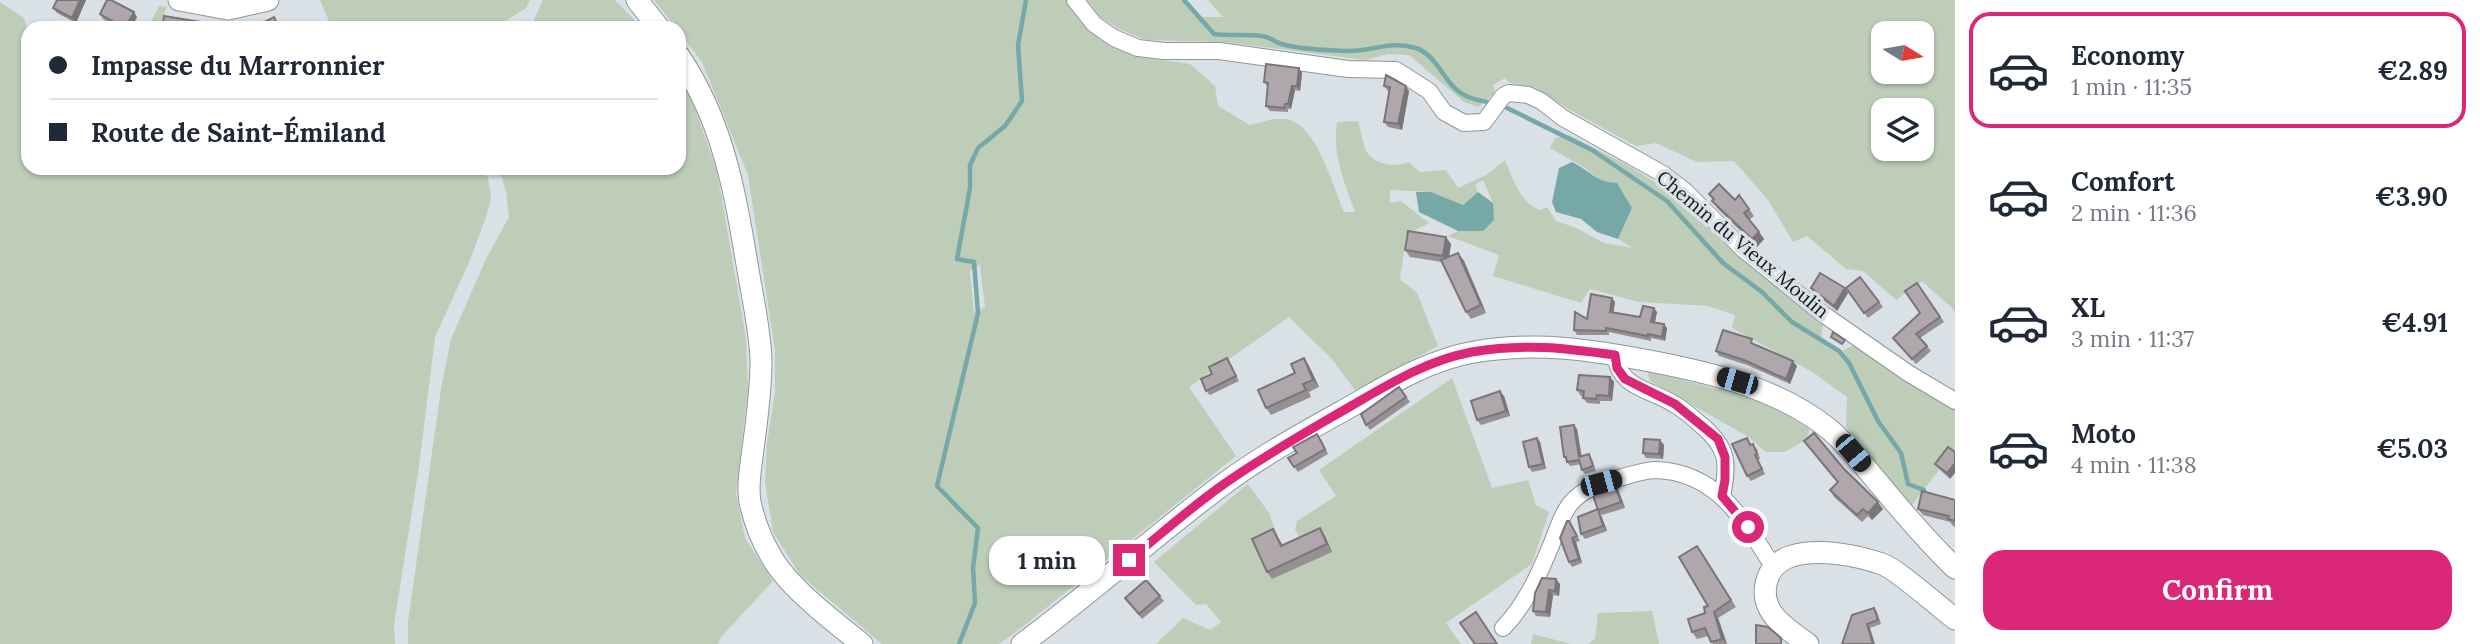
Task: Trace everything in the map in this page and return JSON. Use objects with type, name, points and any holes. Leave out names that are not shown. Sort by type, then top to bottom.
[{"type":"main road","points":[[179,0],[210,3],[228,9],[268,0]]},
{"type":"main road","points":[[637,0],[654,21]]},
{"type":"main road","points":[[686,66],[722,145],[736,191],[761,359],[750,500],[771,557],[818,607],[862,644]]},
{"type":"main road","points":[[1022,644],[1222,485],[1285,444],[1390,383],[1438,361],[1471,352],[1514,346],[1547,346],[1694,369],[1737,381],[1785,400],[1828,428],[1853,453],[1928,542],[1955,568]]},
{"type":"main road","points":[[1808,644],[1776,620],[1767,607],[1764,590],[1770,573],[1779,562],[1791,556],[1813,553],[1861,558],[1886,565],[1955,619]]},
{"type":"street","name":"Chemin du Vieux Moulin","points":[[1076,0],[1094,24],[1114,38],[1138,48],[1219,51],[1348,69],[1396,70],[1429,91],[1444,112],[1464,123],[1484,122],[1503,96],[1514,93],[1541,101],[1563,118],[1663,174],[1685,191],[1743,249],[1823,314],[1908,373],[1955,401]]},
{"type":"street","points":[[1615,355],[1617,368],[1625,379],[1675,404],[1718,439],[1725,457],[1722,496]]},
{"type":"street","points":[[1503,628],[1521,609],[1566,509],[1583,492],[1601,483],[1656,470],[1693,478],[1722,496],[1748,527],[1774,568]]},
{"type":"green space","points":[[320,0],[530,0],[526,8],[506,21],[329,21]]},
{"type":"green space","points":[[543,0],[615,0],[635,21],[533,21]]},
{"type":"green space","points":[[654,0],[1067,0],[1099,39],[1140,57],[1190,64],[1215,86],[1218,106],[1250,125],[1282,119],[1293,121],[1302,127],[1317,149],[1344,212],[1355,212],[1338,157],[1337,122],[1358,121],[1365,149],[1378,162],[1396,165],[1408,162],[1420,172],[1446,170],[1458,188],[1486,175],[1505,160],[1518,190],[1533,207],[1540,210],[1547,207],[1556,221],[1604,243],[1633,248],[1618,239],[1632,208],[1617,183],[1602,182],[1585,168],[1550,148],[1555,138],[1569,135],[1629,166],[1675,195],[1739,256],[1823,322],[1821,340],[1840,352],[1854,345],[1900,378],[1955,408],[1955,449],[1912,505],[1846,427],[1847,397],[1814,373],[1732,328],[1735,315],[1708,306],[1639,302],[1590,289],[1581,303],[1493,276],[1499,255],[1448,236],[1458,231],[1483,230],[1493,203],[1483,180],[1475,185],[1478,192],[1463,205],[1431,192],[1390,190],[1390,203],[1401,201],[1429,223],[1406,235],[1400,279],[1417,293],[1438,346],[1355,390],[1331,358],[1289,317],[1189,387],[1236,456],[999,644],[882,644],[800,575],[773,532],[765,482],[767,443],[775,392],[775,350],[748,175],[702,62],[686,41],[686,21],[670,21]],"holes":[[[980,265],[985,307],[974,313],[970,271]]]},
{"type":"green space","points":[[1087,0],[1185,0],[1200,17],[1223,17],[1208,0],[1955,0],[1955,314],[1953,309],[1922,281],[1896,300],[1863,271],[1846,269],[1807,236],[1793,242],[1768,200],[1734,161],[1697,162],[1656,143],[1636,146],[1568,109],[1536,88],[1510,83],[1505,78],[1493,85],[1495,93],[1478,107],[1464,102],[1409,55],[1387,54],[1366,60],[1224,42],[1146,40],[1119,29],[1100,17]]},
{"type":"green space","points":[[0,2],[25,21],[21,21],[21,175],[488,177],[491,199],[486,217],[435,337],[419,466],[394,625],[395,644],[0,644]]},
{"type":"green space","points":[[159,6],[166,7],[162,21],[152,21]]},
{"type":"green space","points":[[686,84],[717,171],[746,338],[748,390],[736,493],[745,538],[773,581],[721,637],[718,644],[408,644],[408,622],[441,389],[451,339],[486,259],[509,217],[501,175],[686,175]]},
{"type":"green space","points":[[1647,371],[1771,405],[1809,429],[1808,439],[1784,452],[1766,452],[1747,436],[1650,381]]},
{"type":"green space","points":[[1452,378],[1492,488],[1528,480],[1536,505],[1549,512],[1532,564],[1446,623],[1461,644],[1156,644],[1183,618],[1210,630],[1221,622],[1206,604],[1196,605],[1154,562],[1248,484],[1269,513],[1278,537],[1257,547],[1304,546],[1295,529],[1297,521],[1336,496],[1319,470]]},
{"type":"green space","points":[[1652,611],[1659,644],[1588,644],[1595,639],[1598,613]]},
{"type":"green space","points":[[1533,634],[1571,644],[1531,644]]},
{"type":"water","points":[[1572,162],[1598,178],[1617,183],[1632,208],[1618,239],[1597,232],[1581,219],[1556,212],[1552,202],[1559,168]]},
{"type":"water","points":[[1416,192],[1431,192],[1463,205],[1478,192],[1493,203],[1494,220],[1483,231],[1458,231],[1419,212]]},
{"type":"building","points":[[57,0],[80,0],[72,18],[53,8]]},
{"type":"building","points":[[107,0],[134,12],[129,21],[112,21],[100,14]]},
{"type":"building","points":[[164,16],[195,21],[163,21]]},
{"type":"building","points":[[1266,64],[1299,68],[1297,86],[1292,86],[1288,104],[1285,104],[1284,108],[1266,106]]},
{"type":"building","points":[[1386,75],[1406,86],[1398,124],[1384,122],[1390,87],[1384,86]]},
{"type":"building","points":[[1719,184],[1735,200],[1739,195],[1749,209],[1744,213],[1759,232],[1752,239],[1712,201],[1714,199],[1709,194]]},
{"type":"building","points":[[1408,231],[1446,237],[1443,256],[1405,250]]},
{"type":"building","points":[[1458,253],[1481,305],[1466,312],[1441,260]]},
{"type":"building","points":[[1820,273],[1845,288],[1834,306],[1811,288]]},
{"type":"building","points":[[1860,277],[1879,302],[1864,313],[1846,288]]},
{"type":"building","points":[[1917,283],[1940,317],[1916,334],[1927,346],[1912,359],[1893,338],[1920,313],[1905,291]]},
{"type":"building","points":[[1591,294],[1612,298],[1610,312],[1640,317],[1643,306],[1654,308],[1651,322],[1664,324],[1662,337],[1606,328],[1606,331],[1574,330],[1575,312],[1587,319]]},
{"type":"building","points":[[1723,330],[1752,339],[1751,343],[1793,361],[1786,379],[1716,351]]},
{"type":"building","points":[[1833,332],[1845,340],[1842,344],[1831,337]]},
{"type":"building","points":[[1227,358],[1236,376],[1206,391],[1201,379],[1212,374],[1209,367]]},
{"type":"building","points":[[1304,358],[1313,380],[1303,384],[1306,390],[1266,408],[1258,390],[1295,373],[1291,364]]},
{"type":"building","points":[[1579,375],[1610,377],[1609,396],[1583,398],[1584,391],[1577,390]]},
{"type":"building","points":[[1399,387],[1406,397],[1366,425],[1361,414]]},
{"type":"building","points":[[1500,391],[1506,411],[1477,420],[1471,401]]},
{"type":"building","points":[[1574,425],[1579,457],[1589,454],[1593,466],[1582,470],[1579,460],[1567,462],[1564,457],[1560,427]]},
{"type":"building","points":[[1814,433],[1844,469],[1878,502],[1868,513],[1863,509],[1857,515],[1830,490],[1838,482],[1804,441]]},
{"type":"building","points":[[1317,434],[1325,449],[1294,467],[1288,458],[1297,453],[1293,447]]},
{"type":"building","points":[[1537,438],[1543,464],[1529,467],[1523,442]]},
{"type":"building","points":[[1747,438],[1750,445],[1753,444],[1762,469],[1747,476],[1732,444]]},
{"type":"building","points":[[1644,439],[1660,440],[1659,454],[1643,453]]},
{"type":"building","points":[[1948,447],[1955,452],[1955,463],[1947,473],[1935,464]]},
{"type":"building","points":[[1614,484],[1621,502],[1598,510],[1592,492]]},
{"type":"building","points":[[1922,491],[1955,500],[1955,521],[1948,519],[1949,516],[1918,509]]},
{"type":"building","points":[[1598,509],[1603,526],[1581,534],[1578,517]]},
{"type":"building","points":[[1567,521],[1577,536],[1572,538],[1579,559],[1569,562],[1560,538]]},
{"type":"building","points":[[1320,528],[1327,544],[1267,572],[1252,539],[1273,529],[1281,546]]},
{"type":"building","points":[[1697,546],[1731,600],[1714,612],[1722,639],[1711,642],[1705,628],[1692,632],[1688,619],[1705,613],[1704,607],[1708,606],[1679,557]]},
{"type":"building","points":[[1542,578],[1556,579],[1555,591],[1549,590],[1546,612],[1533,611],[1535,593]]},
{"type":"building","points":[[1146,580],[1160,596],[1139,614],[1125,598]]},
{"type":"building","points":[[1874,608],[1878,620],[1867,624],[1873,644],[1842,644],[1852,615]]},
{"type":"building","points":[[1476,612],[1497,644],[1475,644],[1460,623]]},
{"type":"building","points":[[1756,625],[1768,627],[1781,638],[1781,644],[1756,644]]},
{"type":"waterway","points":[[959,644],[975,603],[973,568],[978,528],[937,486],[978,313],[974,262],[957,259],[970,188],[970,165],[978,148],[1005,126],[1022,101],[1018,45],[1026,0]]},
{"type":"waterway","points":[[1184,0],[1214,34],[1262,36],[1289,46],[1314,49],[1356,51],[1397,45],[1416,48],[1430,57],[1458,91],[1492,103]]},
{"type":"waterway","points":[[1501,105],[1592,150],[1667,201],[1723,263],[1762,292],[1792,322],[1839,351],[1849,363],[1878,421],[1901,453],[1908,484],[1924,490]]},
{"type":"route","points":[[1129,560],[1222,485],[1285,444],[1390,383],[1438,361],[1471,352],[1514,346],[1547,346],[1615,355],[1617,368],[1625,379],[1675,404],[1718,439],[1725,457],[1722,496],[1748,527]]}]
